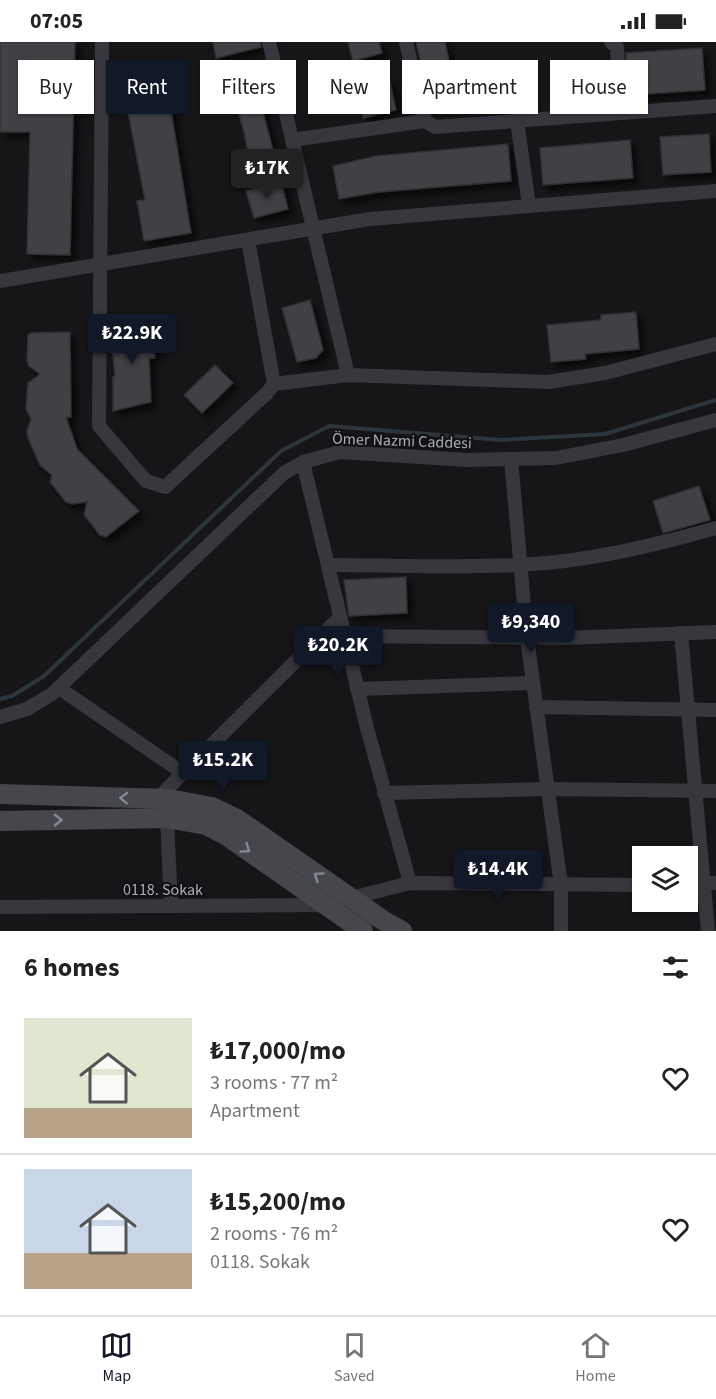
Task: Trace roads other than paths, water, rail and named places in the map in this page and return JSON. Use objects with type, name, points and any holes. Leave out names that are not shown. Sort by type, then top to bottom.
[{"type":"street","points":[[102,42],[99,426],[146,481],[165,487],[274,384],[348,375],[463,381],[548,382],[605,374],[716,344]]},
{"type":"street","points":[[269,42],[348,375]]},
{"type":"street","points":[[406,42],[425,121]]},
{"type":"street","points":[[611,42],[617,47],[618,60]]},
{"type":"street","points":[[648,111],[716,106]]},
{"type":"street","points":[[292,140],[425,121],[435,127],[608,114]]},
{"type":"street","points":[[517,121],[530,205]]},
{"type":"street","points":[[0,281],[370,219],[716,191]]},
{"type":"street","points":[[248,240],[274,384]]},
{"type":"street","name":"Ömer Nazmi Caddesi","points":[[0,717],[27,709],[59,688],[284,473],[303,462],[340,452],[466,460],[556,458],[623,445],[716,420]]},
{"type":"street","points":[[511,459],[527,638],[561,885],[561,931]]},
{"type":"street","points":[[303,462],[357,689],[410,884]]},
{"type":"street","points":[[328,566],[520,565],[599,556],[664,543],[716,528]]},
{"type":"street","points":[[157,799],[340,617]]},
{"type":"street","points":[[344,636],[527,638],[716,632]]},
{"type":"street","points":[[681,633],[695,791],[710,884],[708,931]]},
{"type":"street","points":[[357,689],[533,683]]},
{"type":"street","points":[[59,688],[183,773]]},
{"type":"street","points":[[537,707],[716,710]]},
{"type":"street","points":[[384,793],[548,789],[716,791]]},
{"type":"street","points":[[0,794],[157,799],[212,807],[237,819],[402,931]]},
{"type":"street","points":[[0,821],[167,819],[206,825],[227,836],[363,931]]},
{"type":"street","points":[[167,819],[171,906]]},
{"type":"street","points":[[351,898],[410,884],[632,885]]},
{"type":"street","name":"0118. Sokak","points":[[0,907],[326,905]]},
{"type":"waterway","points":[[0,699],[12,696],[44,676],[281,451],[329,426],[501,440],[605,434],[716,400]]}]
